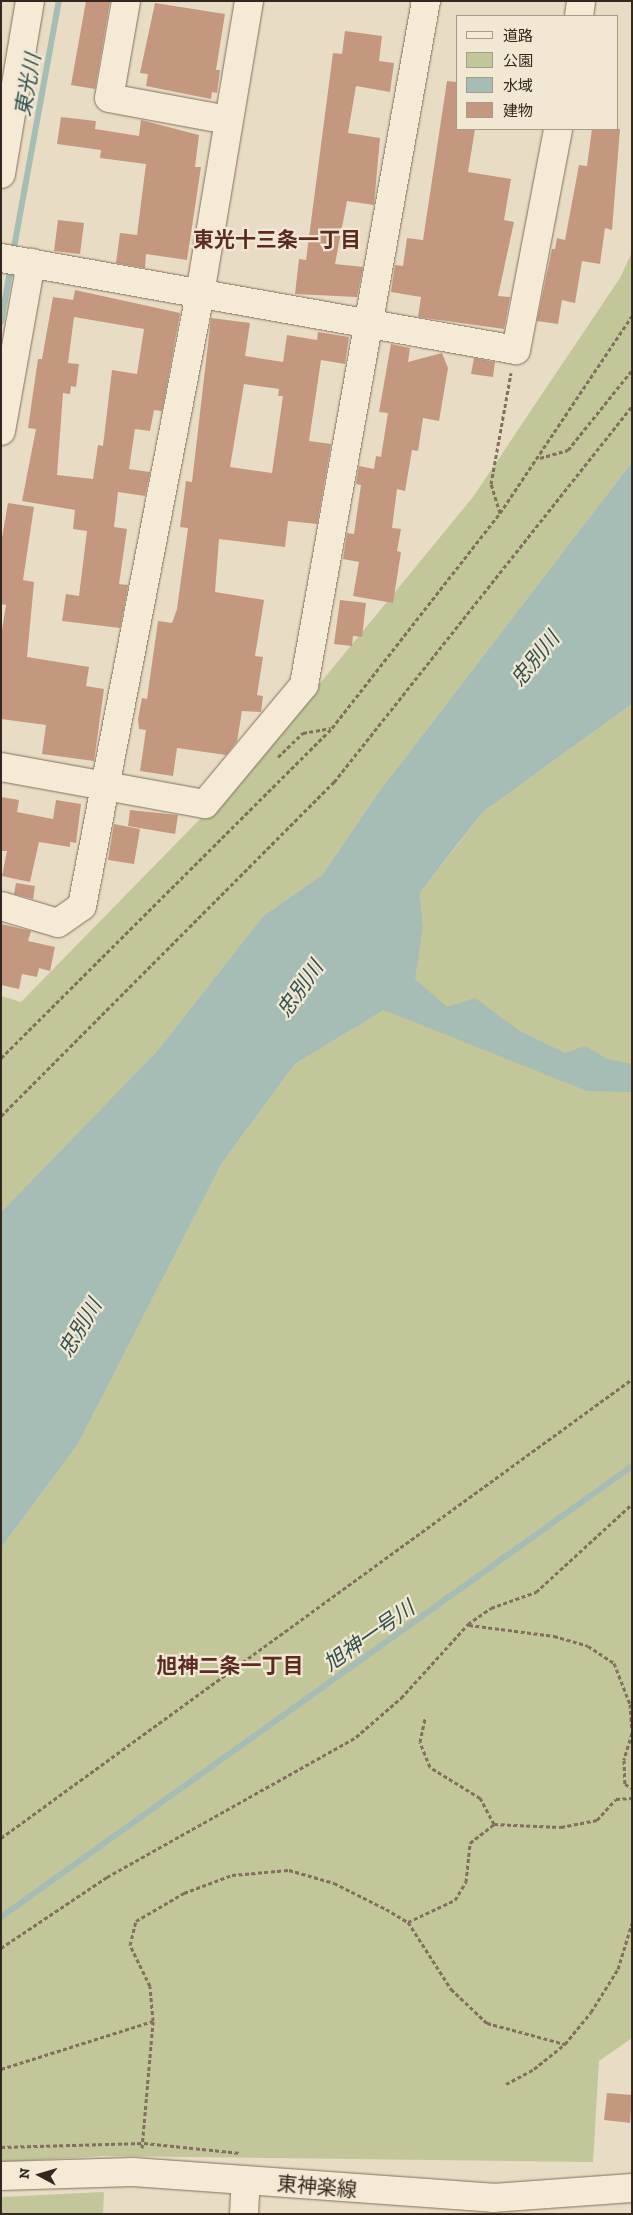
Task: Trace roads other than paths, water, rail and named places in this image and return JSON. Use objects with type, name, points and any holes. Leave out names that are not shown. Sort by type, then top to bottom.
[{"type":"street","points":[[1,174],[30,1]]},
{"type":"street","points":[[126,1],[109,98],[228,120]]},
{"type":"street","points":[[1,906],[58,923],[82,906],[107,786],[200,294],[249,1]]},
{"type":"street","points":[[1,767],[205,804],[304,684],[370,324],[426,1]]},
{"type":"street","points":[[579,15],[582,1]]},
{"type":"street","points":[[1,432],[14,260],[516,350],[558,130]]},
{"type":"street","name":"東神楽線","points":[[1,2176],[133,2172],[246,2181],[411,2204],[562,2204],[632,2188]]},
{"type":"street","points":[[244,2214],[246,2181]]},
{"type":"water","name":"忠別川","points":[[632,462],[632,704],[483,812],[456,846],[420,893],[423,926],[415,979],[447,1007],[475,998],[518,1030],[565,1053],[585,1046],[607,1059],[632,1064],[632,1092],[587,1091],[384,1010],[295,1064],[222,1163],[78,1444],[1,1548],[1,1212],[158,1050],[263,916],[322,875],[378,793]]},
{"type":"waterway","name":"東光川","points":[[13,253],[59,1]]},
{"type":"waterway","name":"東光川","points":[[1,322],[11,266]]},
{"type":"waterway","name":"旭神一号川","points":[[1,1917],[632,1466]]},
{"type":"district","name":"東光十三条一丁目","points":[[277,240]]},
{"type":"district","name":"旭神二条一丁目","points":[[230,1666]]}]
